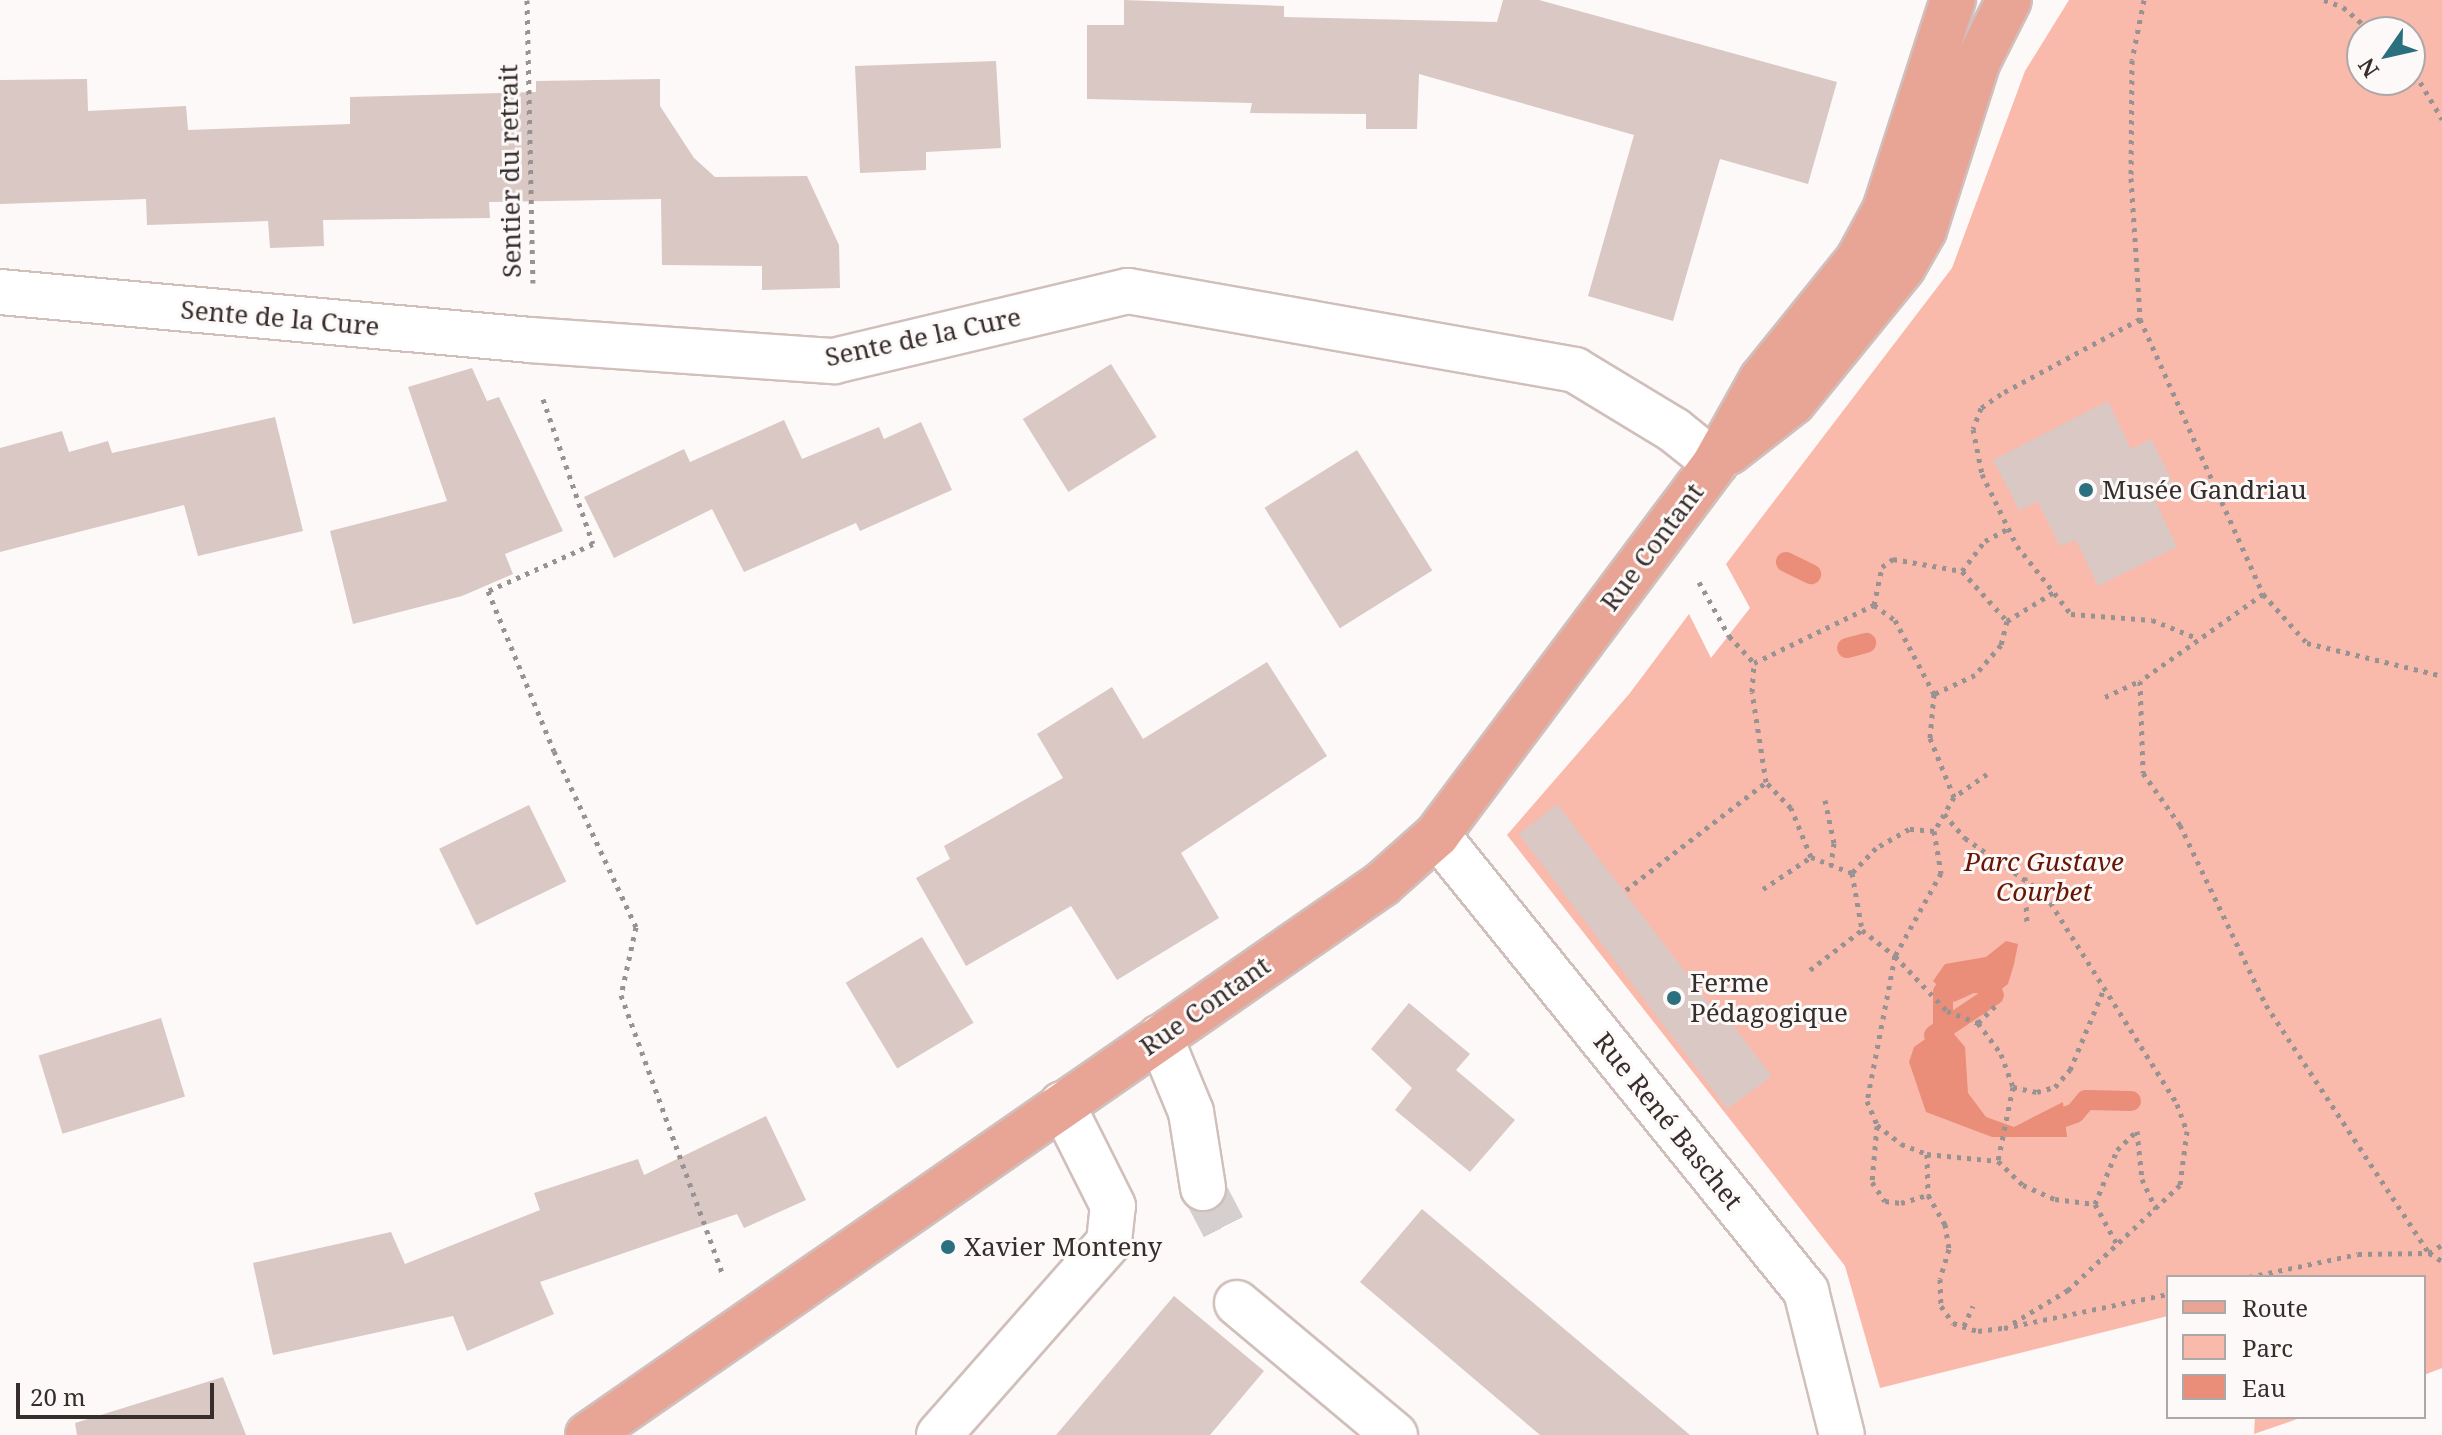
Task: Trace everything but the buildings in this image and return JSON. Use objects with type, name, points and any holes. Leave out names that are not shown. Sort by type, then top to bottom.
[{"type":"main road","name":"Rue Contant","points":[[588,1435],[1382,884],[1437,835],[1715,463],[1762,379],[1858,260],[1885,210],[1953,0]]},
{"type":"main road","name":"Rue Contant","points":[[1715,463],[1793,402],[1903,267],[1924,230],[1978,61],[2009,0]]},
{"type":"street","name":"Sente de la Cure","points":[[0,292],[530,340],[834,361],[1128,291],[1575,370],[1674,430],[1715,463]]},
{"type":"street","name":"Rue René Baschet","points":[[1437,835],[1806,1291],[1842,1435]]},
{"type":"street","points":[[1160,1037],[1191,1112],[1203,1188]]},
{"type":"street","points":[[939,1435],[1109,1242],[1113,1206],[1062,1104]]},
{"type":"street","points":[[1237,1303],[1395,1435]]},
{"type":"path","name":"Sentier du retrait","points":[[527,0],[531,363],[593,544],[488,591],[554,751],[636,927],[621,995],[722,1274],[752,1322]]},
{"type":"path","points":[[2144,0],[2132,60],[2131,178],[2140,319],[2263,594],[2307,643],[2442,676]]},
{"type":"path","points":[[2324,0],[2343,7],[2353,16]]},
{"type":"path","points":[[2426,92],[2442,119]]},
{"type":"path","points":[[2140,319],[1981,408],[1973,429],[1982,474],[2009,528],[2071,614],[2152,620],[2198,638]]},
{"type":"path","points":[[1962,571],[1985,541],[2009,528]]},
{"type":"path","points":[[1653,545],[1698,579],[1729,636],[1754,663],[1752,692],[1766,782],[1791,808],[1811,857],[1852,873]]},
{"type":"path","points":[[1874,605],[1882,567],[1893,559],[1962,571],[2007,621]]},
{"type":"path","points":[[1934,694],[1975,675],[2001,645],[2007,621],[2054,592]]},
{"type":"path","points":[[2105,697],[2140,681],[2263,594]]},
{"type":"path","points":[[1754,663],[1874,605]]},
{"type":"path","points":[[1874,605],[1895,620],[1934,694],[1930,738],[1954,797]]},
{"type":"path","points":[[2140,681],[2143,773],[2180,825],[2266,1005],[2429,1253],[2442,1261]]},
{"type":"path","points":[[1928,1195],[1901,1203],[1885,1201],[1872,1182],[1877,1125],[1867,1101],[1871,1060],[1885,1022],[1884,994],[1895,956],[1941,873],[1934,831],[1954,797],[1987,774]]},
{"type":"path","points":[[1626,890],[1766,782]]},
{"type":"path","points":[[1825,800],[1834,843],[1831,865]]},
{"type":"path","points":[[1944,814],[1965,838],[2025,875],[2045,894],[2103,991],[2177,1104],[2187,1131],[2180,1185],[2068,1290],[2004,1328]]},
{"type":"path","points":[[1852,873],[1876,848],[1909,829],[1934,831]]},
{"type":"path","points":[[1763,889],[1811,857]]},
{"type":"path","points":[[1852,873],[1862,930],[1895,956],[1947,1011],[1978,1023],[2001,1054],[2013,1087],[1998,1161]]},
{"type":"path","points":[[2025,875],[2027,924]]},
{"type":"path","points":[[1810,970],[1862,930]]},
{"type":"path","points":[[2013,1087],[2037,1092],[2055,1087],[2070,1070],[2103,991]]},
{"type":"path","points":[[1978,1023],[1998,1003]]},
{"type":"path","points":[[1877,1125],[1901,1144],[1927,1154],[1998,1161],[2023,1185],[2055,1199],[2095,1204]]},
{"type":"path","points":[[2095,1204],[2117,1150],[2137,1131],[2142,1179],[2156,1209]]},
{"type":"path","points":[[1927,1154],[1928,1195],[1945,1224],[1949,1249],[1940,1279],[1941,1306],[1953,1323],[1978,1331],[2004,1328],[2166,1294]]},
{"type":"path","points":[[2095,1204],[2118,1246]]},
{"type":"path","points":[[2258,1275],[2358,1254],[2429,1253],[2442,1245]]},
{"type":"path","points":[[2091,1257],[2098,1264]]},
{"type":"path","points":[[1964,1326],[1973,1306]]},
{"type":"green space","name":"Parc Gustave Courbet","points":[[2069,0],[2442,0],[2442,1368],[2426,1374],[2426,1275],[2166,1275],[2166,1316],[1880,1388],[1845,1266],[1507,835],[1630,693],[1689,614],[1711,658],[1750,608],[1726,564],[1952,268],[2025,71]]},
{"type":"green space","points":[[2255,1419],[2297,1419],[2254,1434]]},
{"type":"water","points":[[2006,941],[2018,944],[2014,964],[2008,984],[1994,995],[1974,993],[1954,1002],[1933,981],[1945,964],[1986,957]]},
{"type":"water","points":[[1938,1015],[1965,1047],[1968,1093],[1986,1117],[2014,1127],[2063,1102],[2067,1137],[1992,1137],[1926,1112],[1909,1062],[1914,1047],[1938,1030]]},
{"type":"waterway","points":[[1786,562],[1811,574]]},
{"type":"waterway","points":[[1847,648],[1866,643]]},
{"type":"waterway","points":[[1943,1043],[1943,992],[1967,980]]},
{"type":"waterway","points":[[1934,1035],[1994,995]]},
{"type":"waterway","points":[[2042,1125],[2075,1113],[2086,1100],[2131,1101]]},
{"type":"tunnel","points":[[1203,1188],[1226,1232]]},
{"type":"place","name":"Musée Gandriau","points":[[2086,490]]},
{"type":"place","name":"Ferme Pédagogique","points":[[1674,998]]},
{"type":"place","name":"Xavier Monteny","points":[[948,1247]]}]
